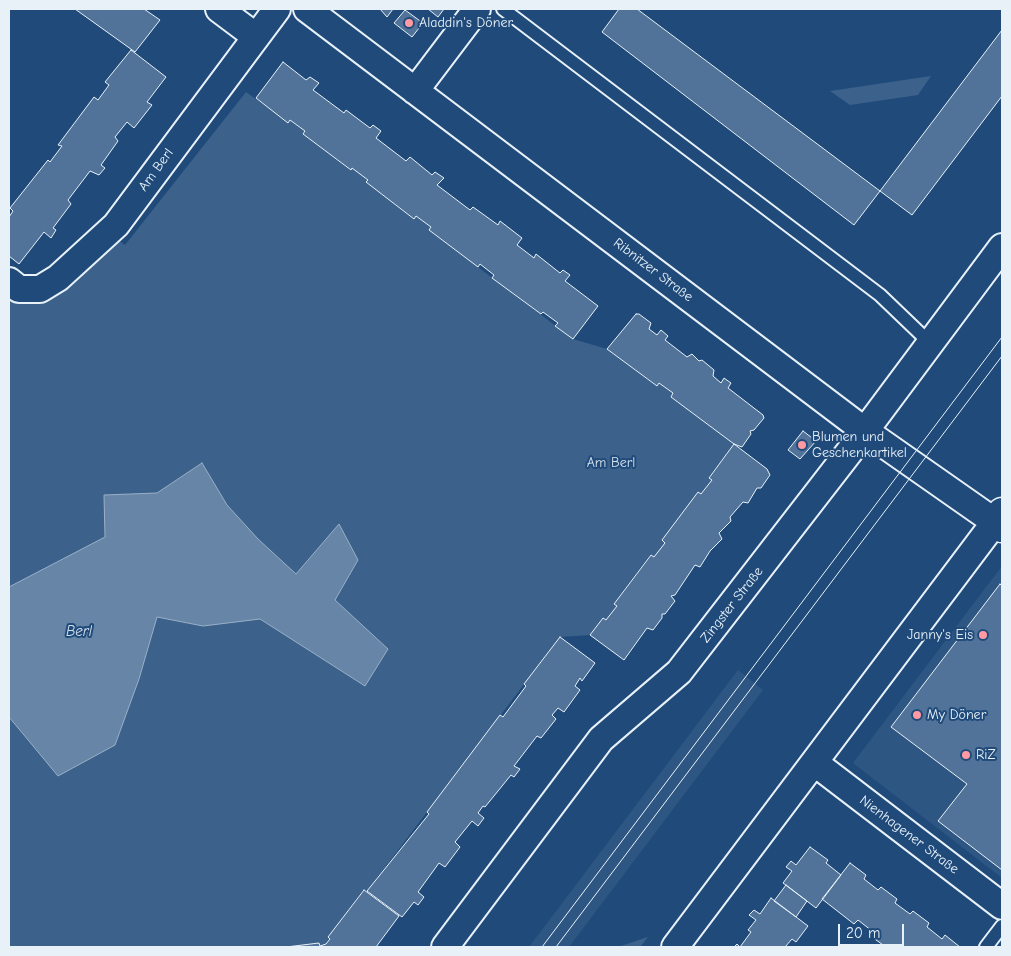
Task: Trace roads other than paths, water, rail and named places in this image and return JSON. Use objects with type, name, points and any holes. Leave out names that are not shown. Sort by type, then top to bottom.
[{"type":"street","points":[[219,9],[255,36]]},
{"type":"street","name":"Am Berl","points":[[9,281],[19,289],[40,289],[58,278],[116,225],[255,36],[277,9]]},
{"type":"street","name":"Ribnitzer Straße","points":[[307,9],[865,431],[1000,521]]},
{"type":"street","points":[[415,91],[477,9]]},
{"type":"street","name":"Zingster Straße","points":[[445,947],[601,739],[679,672],[865,431],[1002,247]]},
{"type":"street","points":[[675,947],[1000,521]]},
{"type":"street","name":"Nienhagener Straße","points":[[815,763],[1002,906]]},
{"type":"lane","points":[[503,9],[880,295],[930,343]]},
{"type":"lane","points":[[986,947],[1002,926]]},
{"type":"water","name":"Berl","points":[[202,463],[227,505],[258,539],[296,574],[339,524],[358,560],[335,600],[388,649],[365,686],[260,619],[203,626],[157,617],[139,679],[115,745],[58,776],[9,717],[9,587],[105,537],[104,495],[157,493]]},
{"type":"tram line","points":[[542,947],[1002,337]]},
{"type":"tram line","points":[[556,947],[1002,356]]},
{"type":"place","name":"Aladdin's Döner","points":[[409,23]]},
{"type":"place","name":"Blumen und Geschenkartikel","points":[[802,445]]},
{"type":"place","name":"Janny's Eis","points":[[983,635]]},
{"type":"place","name":"My Döner","points":[[917,715]]},
{"type":"place","name":"RiZ","points":[[966,755]]}]
